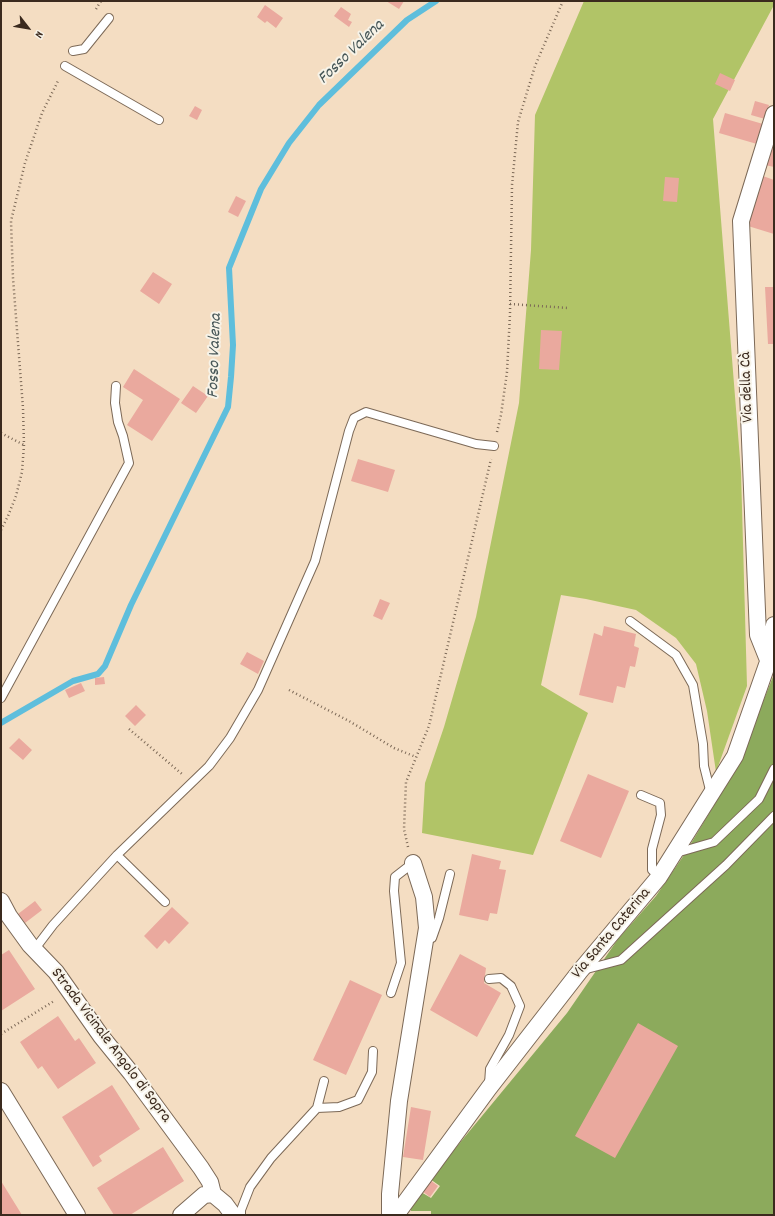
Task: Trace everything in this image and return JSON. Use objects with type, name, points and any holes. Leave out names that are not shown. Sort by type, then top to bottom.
[{"type":"street","name":"Via della Cà","points":[[768,662],[758,635],[741,221],[774,114]]},
{"type":"street","name":"Via Santa Caterina","points":[[398,1213],[489,1088],[580,971],[660,877],[735,756],[768,662],[774,625]]},
{"type":"street","name":"Via Santa Caterina","points":[[398,1213],[390,1194],[399,1101],[427,928],[424,897],[413,863]]},
{"type":"street","name":"Strada Vicinale Angolo di Sopra","points":[[1,901],[9,916],[34,950],[56,972],[101,1036],[131,1073],[200,1168],[210,1182],[212,1194]]},
{"type":"street","points":[[1,1091],[77,1215]]},
{"type":"street","points":[[181,1215],[204,1194],[212,1194],[225,1204],[233,1215]]},
{"type":"lane","points":[[73,51],[84,48],[108,18]]},
{"type":"lane","points":[[65,66],[158,120]]},
{"type":"lane","points":[[1,698],[129,463],[114,403],[116,386]]},
{"type":"lane","points":[[34,950],[53,925],[117,855],[209,766],[230,738],[258,690],[315,561],[349,431],[354,418],[366,412],[476,444],[494,446]]},
{"type":"lane","points":[[630,621],[676,655],[693,685],[703,744],[704,766],[711,795]]},
{"type":"lane","points":[[674,853],[714,842],[759,799],[774,769]]},
{"type":"lane","points":[[641,795],[660,803],[661,815],[652,849],[652,870],[660,877]]},
{"type":"lane","points":[[580,971],[621,960],[726,865],[774,816]]},
{"type":"lane","points":[[117,855],[165,902]]},
{"type":"lane","points":[[391,993],[401,963],[394,891],[395,877],[413,863]]},
{"type":"lane","points":[[420,968],[439,918],[450,874]]},
{"type":"lane","points":[[489,979],[501,978],[511,986],[520,1006],[509,1035],[490,1069],[489,1088]]},
{"type":"lane","points":[[317,1108],[339,1107],[358,1100],[372,1072],[373,1051]]},
{"type":"lane","points":[[241,1215],[241,1210],[250,1187],[271,1158],[317,1108],[324,1081]]},
{"type":"path","points":[[94,14],[101,1]]},
{"type":"path","points":[[1,530],[16,496],[22,472],[24,445],[23,408],[13,278],[11,221],[25,163],[42,113],[65,66]]},
{"type":"path","points":[[510,304],[568,308]]},
{"type":"path","points":[[1,433],[24,445]]},
{"type":"path","points":[[289,690],[349,721],[394,748],[416,757]]},
{"type":"path","points":[[129,728],[192,782]]},
{"type":"path","points":[[1,1034],[70,991]]},
{"type":"green space","points":[[584,1],[774,1],[774,5],[713,119],[741,472],[747,686],[716,772],[707,711],[696,664],[676,638],[636,610],[561,595],[541,685],[588,713],[533,855],[422,833],[425,783],[444,727],[476,617],[519,403],[531,250],[535,115]]},
{"type":"green space","points":[[774,674],[774,1215],[431,1215],[431,1211],[411,1211],[411,1205],[421,1192],[431,1198],[440,1186],[430,1179],[567,1013],[618,939],[656,896],[684,855],[737,767]]},
{"type":"building","points":[[386,1],[404,1],[399,9]]},
{"type":"building","points":[[265,5],[283,18],[276,28],[267,21],[265,23],[257,17]]},
{"type":"building","points":[[341,7],[351,14],[348,20],[352,22],[349,27],[334,16]]},
{"type":"building","points":[[720,73],[735,80],[730,91],[715,84]]},
{"type":"building","points":[[755,101],[769,105],[765,119],[751,115]]},
{"type":"building","points":[[195,106],[202,110],[197,120],[189,116]]},
{"type":"building","points":[[725,113],[763,124],[757,144],[719,133]]},
{"type":"building","points":[[774,137],[774,167],[765,165]]},
{"type":"building","points":[[763,176],[774,180],[774,234],[748,226]]},
{"type":"building","points":[[665,177],[679,178],[677,202],[663,201]]},
{"type":"building","points":[[236,196],[246,201],[238,217],[228,212]]},
{"type":"building","points":[[153,272],[172,284],[159,304],[140,291]]},
{"type":"building","points":[[765,287],[774,287],[774,344],[768,344]]},
{"type":"building","points":[[541,330],[562,331],[559,370],[539,369]]},
{"type":"building","points":[[134,369],[180,399],[152,441],[127,425],[143,400],[123,387]]},
{"type":"building","points":[[193,386],[208,396],[196,413],[181,403]]},
{"type":"building","points":[[358,459],[395,470],[388,492],[351,481]]},
{"type":"building","points":[[380,599],[390,603],[382,620],[373,616]]},
{"type":"building","points":[[604,626],[636,634],[634,646],[639,648],[635,667],[630,666],[625,688],[617,686],[613,703],[579,695],[594,633],[602,636]]},
{"type":"building","points":[[247,652],[264,661],[258,674],[240,664]]},
{"type":"building","points":[[104,677],[105,684],[95,685],[95,678]]},
{"type":"building","points":[[81,683],[85,691],[69,698],[65,690]]},
{"type":"building","points":[[136,705],[146,715],[135,726],[125,716]]},
{"type":"building","points":[[19,738],[32,750],[23,760],[9,748]]},
{"type":"building","points":[[588,774],[629,791],[601,858],[560,841]]},
{"type":"building","points":[[472,854],[501,861],[499,869],[506,870],[497,914],[490,913],[488,921],[459,915]]},
{"type":"building","points":[[35,901],[42,910],[25,923],[18,914]]},
{"type":"building","points":[[172,907],[189,923],[169,944],[165,940],[157,949],[144,936]]},
{"type":"building","points":[[9,950],[35,989],[1,1011],[1,955]]},
{"type":"building","points":[[460,954],[486,968],[484,983],[501,993],[477,1037],[430,1010]]},
{"type":"building","points":[[350,980],[382,995],[346,1075],[313,1060]]},
{"type":"building","points":[[58,1016],[75,1041],[79,1038],[96,1063],[58,1089],[42,1066],[38,1069],[20,1042]]},
{"type":"building","points":[[638,1023],[678,1046],[615,1158],[575,1136]]},
{"type":"building","points":[[112,1085],[140,1129],[99,1156],[102,1161],[93,1167],[62,1117]]},
{"type":"building","points":[[411,1107],[431,1111],[423,1160],[403,1157]]},
{"type":"building","points":[[163,1147],[184,1181],[130,1215],[114,1215],[97,1188]]},
{"type":"building","points":[[430,1180],[438,1186],[430,1197],[422,1191]]},
{"type":"building","points":[[1,1181],[22,1215],[1,1215]]},
{"type":"waterway","name":"Fosso Valena","points":[[1,723],[73,681],[98,674],[105,666],[131,605],[228,407],[233,345],[229,268],[261,189],[289,143],[319,105],[407,20],[436,1]]}]
